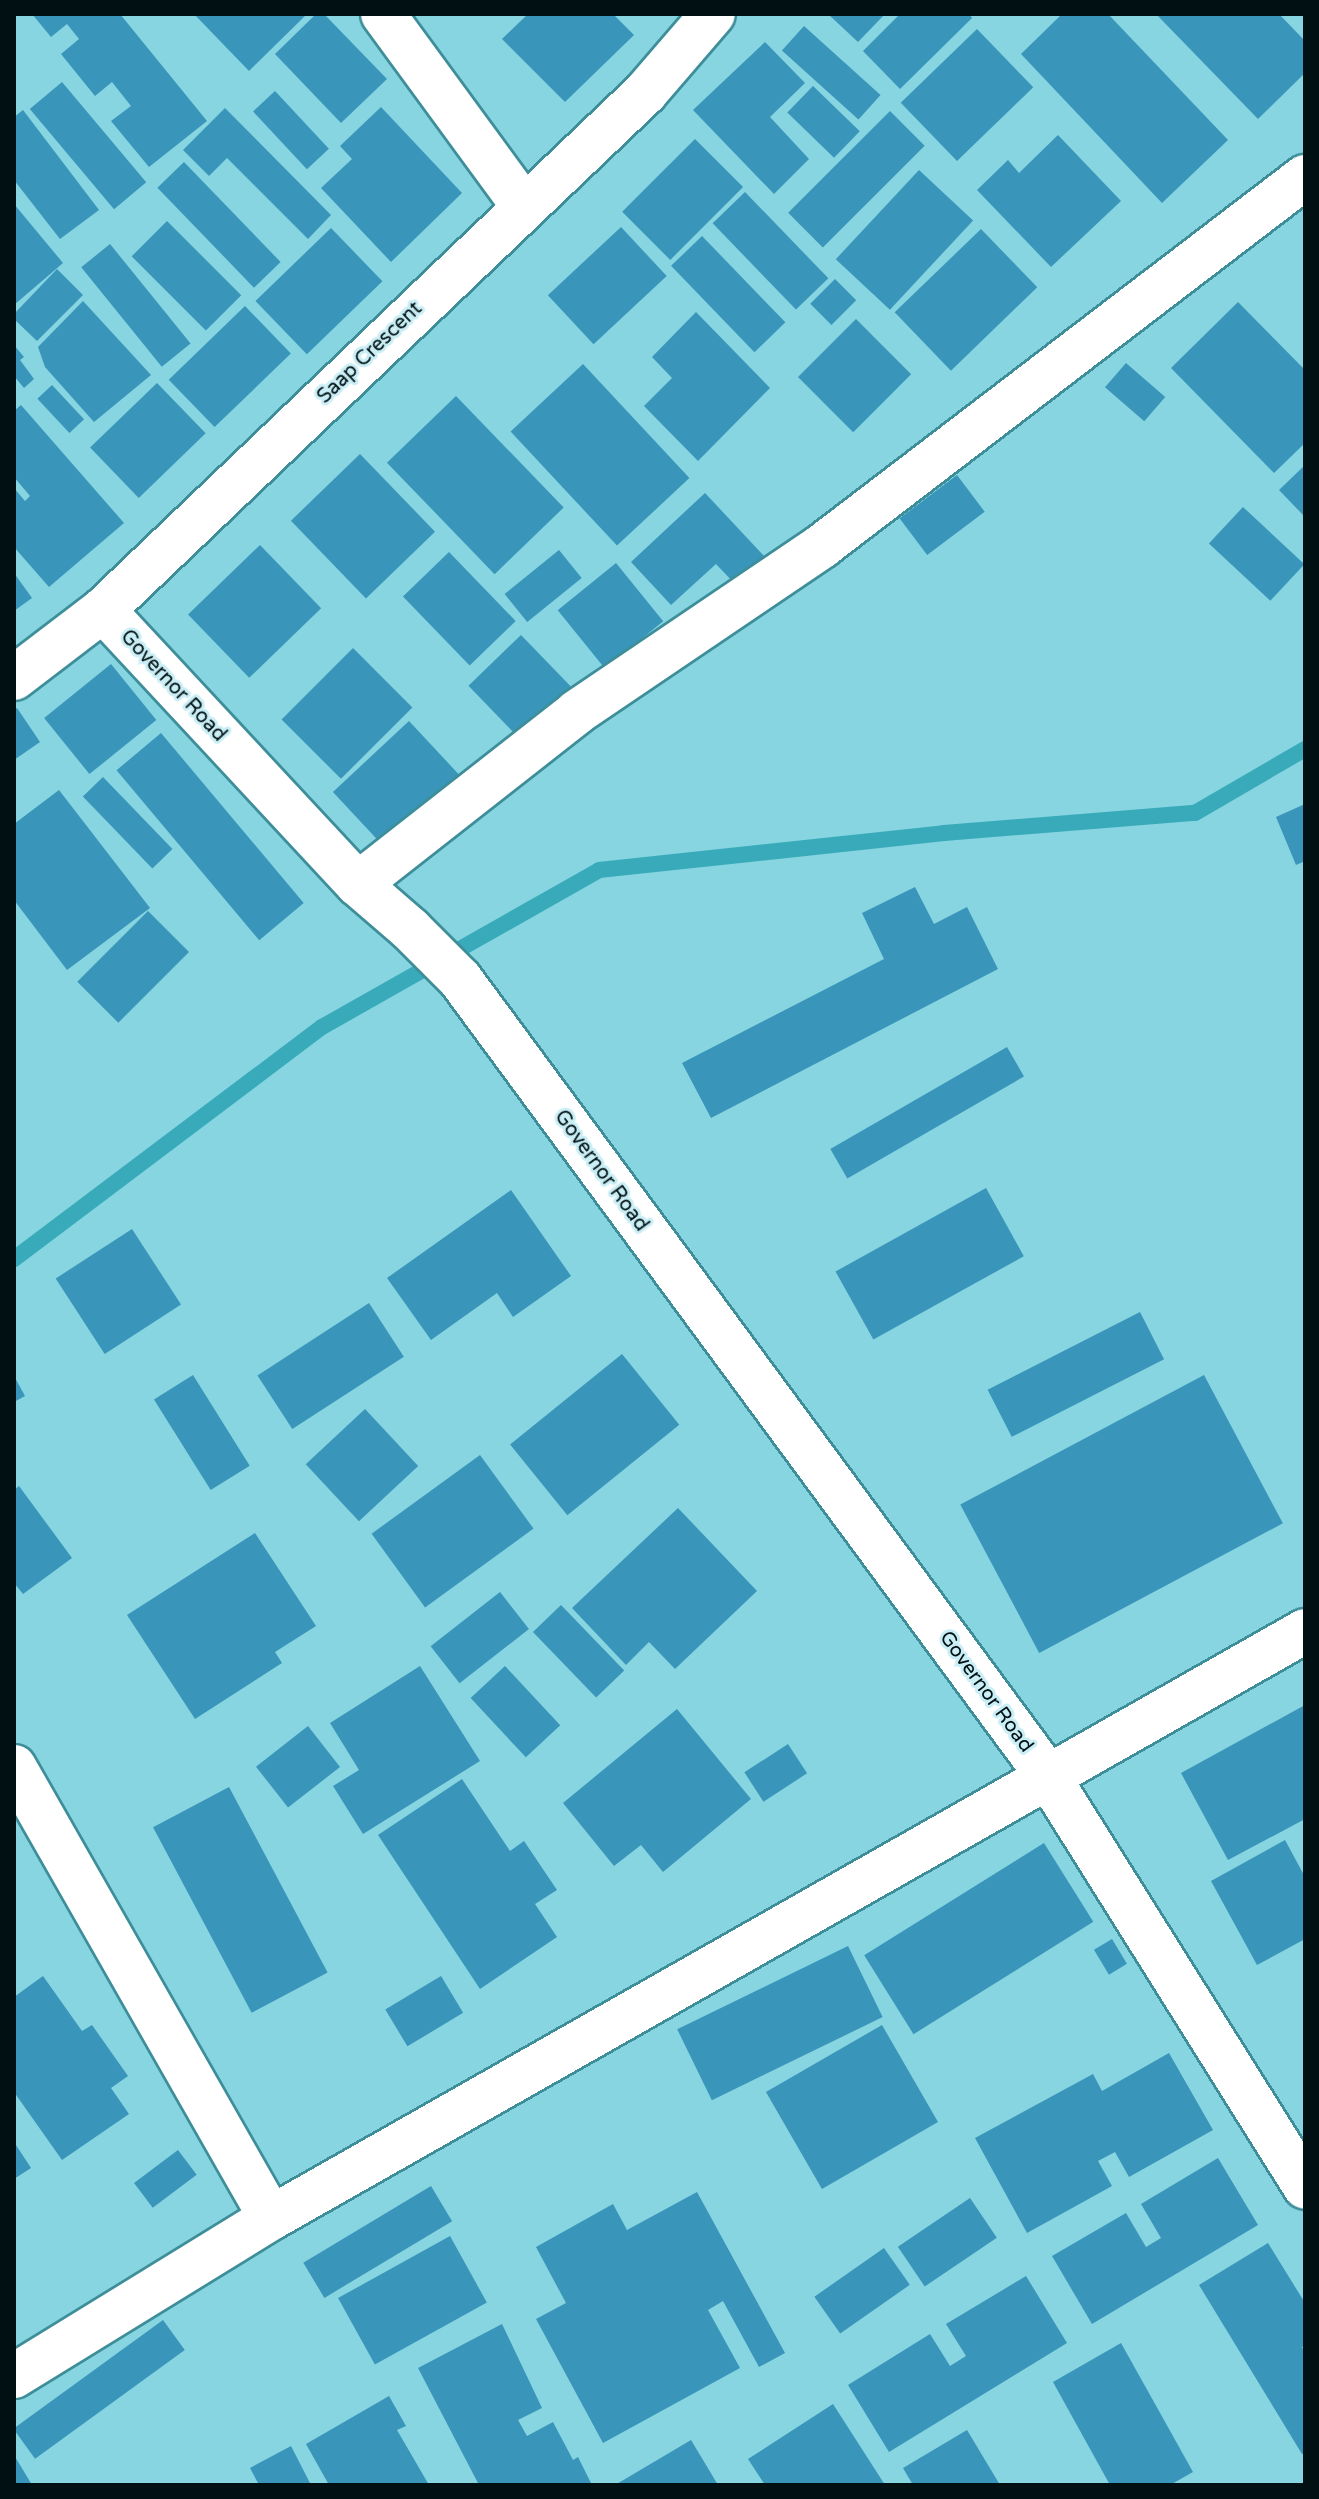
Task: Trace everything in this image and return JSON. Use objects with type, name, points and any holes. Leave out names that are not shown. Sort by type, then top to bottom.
[{"type":"street","points":[[383,14],[523,205]]},
{"type":"street","name":"Saap Crescent","points":[[14,678],[103,610],[523,205],[645,93],[713,14]]},
{"type":"street","points":[[358,884],[577,712],[822,546],[1305,177]]},
{"type":"street","name":"Governor Road","points":[[103,610],[358,884],[410,929],[460,979],[1047,1775],[1305,2187]]},
{"type":"street","points":[[14,2376],[271,2218],[1305,1631]]},
{"type":"street","points":[[14,1767],[271,2218]]},
{"type":"building","points":[[32,14],[120,14],[207,121],[149,167],[111,121],[131,106],[112,82],[95,96],[61,54],[79,39],[67,24],[51,37]]},
{"type":"building","points":[[194,14],[307,14],[249,71]]},
{"type":"building","points":[[316,14],[324,14],[387,79],[341,123],[275,54]]},
{"type":"building","points":[[528,14],[613,14],[634,35],[565,102],[502,39]]},
{"type":"building","points":[[828,14],[885,14],[858,42]]},
{"type":"building","points":[[900,14],[969,14],[972,18],[900,89],[863,51]]},
{"type":"building","points":[[1062,14],[1108,14],[1228,140],[1162,203],[1021,54]]},
{"type":"building","points":[[1156,14],[1279,14],[1305,41],[1305,73],[1258,119]]},
{"type":"building","points":[[804,26],[881,95],[858,119],[782,51]]},
{"type":"building","points":[[977,29],[1033,87],[957,161],[901,103]]},
{"type":"building","points":[[765,42],[805,83],[770,117],[809,159],[774,194],[693,110]]},
{"type":"building","points":[[62,82],[146,182],[114,209],[30,109]]},
{"type":"building","points":[[813,86],[860,131],[834,158],[787,113]]},
{"type":"building","points":[[275,91],[329,149],[307,169],[253,111]]},
{"type":"building","points":[[381,107],[462,193],[391,262],[321,188],[352,159],[340,146]]},
{"type":"building","points":[[225,108],[331,215],[308,239],[227,158],[209,176],[183,150]]},
{"type":"building","points":[[23,110],[99,210],[60,239],[14,180],[14,117]]},
{"type":"building","points":[[890,111],[925,146],[823,247],[788,213]]},
{"type":"building","points":[[1058,135],[1121,201],[1051,267],[977,190],[1008,160],[1019,173]]},
{"type":"building","points":[[695,139],[743,187],[670,260],[622,212]]},
{"type":"building","points":[[184,162],[281,262],[254,288],[157,188]]},
{"type":"building","points":[[919,170],[973,220],[890,310],[836,259]]},
{"type":"building","points":[[745,192],[828,278],[796,310],[713,223]]},
{"type":"building","points":[[14,204],[63,263],[14,305]]},
{"type":"building","points":[[167,221],[241,295],[206,331],[132,256]]},
{"type":"building","points":[[621,227],[667,276],[594,344],[548,295]]},
{"type":"building","points":[[331,228],[382,281],[307,354],[255,301]]},
{"type":"building","points":[[981,229],[1037,287],[951,371],[895,312]]},
{"type":"building","points":[[702,236],[785,322],[754,352],[671,266]]},
{"type":"building","points":[[110,244],[191,343],[162,367],[81,267]]},
{"type":"building","points":[[57,269],[83,295],[37,341],[14,319],[14,314]]},
{"type":"building","points":[[835,279],[856,300],[831,325],[810,304]]},
{"type":"building","points":[[83,301],[151,375],[94,422],[45,367],[38,347]]},
{"type":"building","points":[[1238,302],[1305,370],[1305,443],[1274,473],[1171,368]]},
{"type":"building","points":[[245,306],[291,353],[215,427],[169,380]]},
{"type":"building","points":[[696,312],[770,388],[698,461],[644,406],[672,378],[652,357]]},
{"type":"building","points":[[856,319],[911,374],[853,432],[798,377]]},
{"type":"building","points":[[14,345],[24,357],[20,360],[34,379],[24,388],[14,376]]},
{"type":"building","points":[[1126,363],[1165,397],[1144,421],[1105,387]]},
{"type":"building","points":[[583,364],[689,478],[617,546],[511,432]]},
{"type":"building","points":[[157,383],[206,433],[139,498],[90,448]]},
{"type":"building","points":[[52,385],[84,419],[69,433],[37,399]]},
{"type":"building","points":[[456,396],[564,507],[495,574],[387,463]]},
{"type":"building","points":[[21,405],[124,523],[49,587],[14,547],[14,488],[25,501],[30,496],[14,477],[14,411]]},
{"type":"building","points":[[360,454],[435,532],[366,598],[291,521]]},
{"type":"building","points":[[1305,465],[1305,517],[1279,490]]},
{"type":"building","points":[[957,475],[985,512],[927,555],[899,518]]},
{"type":"building","points":[[705,493],[765,557],[735,584],[716,564],[671,605],[631,562]]},
{"type":"building","points":[[1243,507],[1304,564],[1270,601],[1209,544]]},
{"type":"building","points":[[260,545],[321,608],[249,678],[188,614]]},
{"type":"building","points":[[559,550],[582,578],[527,622],[505,594]]},
{"type":"building","points":[[449,552],[516,621],[470,666],[403,596]]},
{"type":"building","points":[[616,563],[663,621],[605,668],[558,610]]},
{"type":"building","points":[[14,573],[32,598],[14,611]]},
{"type":"building","points":[[521,635],[575,691],[523,742],[468,686]]},
{"type":"building","points":[[353,648],[412,707],[341,779],[282,719]]},
{"type":"building","points":[[111,664],[156,720],[89,774],[44,718]]},
{"type":"building","points":[[17,708],[40,742],[14,760],[14,710]]},
{"type":"building","points":[[409,721],[464,780],[388,851],[333,792]]},
{"type":"building","points":[[161,733],[304,903],[259,940],[117,770]]},
{"type":"building","points":[[103,777],[172,849],[152,868],[83,796]]},
{"type":"building","points":[[59,790],[150,908],[67,970],[14,900],[14,824]]},
{"type":"building","points":[[1305,804],[1305,861],[1296,865],[1276,817]]},
{"type":"building","points":[[915,887],[934,924],[967,907],[998,969],[711,1118],[682,1063],[884,959],[862,913]]},
{"type":"building","points":[[148,911],[189,952],[118,1023],[77,982]]},
{"type":"building","points":[[1007,1047],[1024,1076],[847,1178],[830,1149]]},
{"type":"building","points":[[986,1188],[1024,1256],[873,1340],[836,1271]]},
{"type":"building","points":[[511,1190],[571,1276],[513,1317],[497,1293],[431,1340],[387,1278]]},
{"type":"building","points":[[132,1229],[181,1304],[105,1354],[56,1279]]},
{"type":"building","points":[[369,1303],[404,1357],[292,1429],[257,1375]]},
{"type":"building","points":[[1140,1312],[1164,1359],[1012,1437],[988,1390]]},
{"type":"building","points":[[622,1354],[679,1425],[567,1515],[510,1445]]},
{"type":"building","points":[[193,1375],[250,1466],[211,1490],[154,1399]]},
{"type":"building","points":[[1204,1375],[1283,1523],[1039,1653],[960,1505]]},
{"type":"building","points":[[14,1376],[25,1396],[14,1402]]},
{"type":"building","points":[[365,1409],[418,1466],[359,1521],[306,1464]]},
{"type":"building","points":[[480,1455],[533,1529],[425,1607],[372,1534]]},
{"type":"building","points":[[19,1486],[72,1558],[23,1594],[14,1583],[14,1490]]},
{"type":"building","points":[[678,1508],[757,1591],[675,1669],[649,1642],[626,1665],[572,1608]]},
{"type":"building","points":[[255,1533],[316,1626],[275,1652],[282,1663],[195,1719],[127,1615]]},
{"type":"building","points":[[500,1592],[529,1629],[460,1683],[431,1646]]},
{"type":"building","points":[[561,1605],[624,1670],[596,1698],[533,1632]]},
{"type":"building","points":[[420,1666],[480,1761],[363,1834],[333,1786],[359,1770],[330,1723]]},
{"type":"building","points":[[505,1666],[560,1725],[526,1757],[471,1698]]},
{"type":"building","points":[[1305,1705],[1305,1819],[1228,1860],[1181,1773]]},
{"type":"building","points":[[677,1709],[751,1799],[663,1872],[641,1845],[614,1866],[563,1803]]},
{"type":"building","points":[[308,1726],[340,1767],[288,1808],[256,1767]]},
{"type":"building","points":[[788,1744],[807,1773],[763,1802],[744,1772]]},
{"type":"building","points":[[462,1779],[510,1851],[524,1841],[557,1890],[535,1904],[557,1937],[480,1989],[378,1835]]},
{"type":"building","points":[[229,1787],[328,1972],[252,2013],[153,1827]]},
{"type":"building","points":[[1285,1840],[1305,1877],[1305,1939],[1257,1965],[1211,1881]]},
{"type":"building","points":[[1044,1843],[1093,1922],[913,2034],[864,1955]]},
{"type":"building","points":[[1112,1939],[1127,1964],[1109,1975],[1094,1950]]},
{"type":"building","points":[[848,1946],[883,2017],[712,2100],[677,2029]]},
{"type":"building","points":[[43,1976],[82,2031],[92,2025],[128,2076],[111,2088],[129,2114],[62,2160],[14,2092],[14,1997]]},
{"type":"building","points":[[441,1976],[463,2013],[407,2046],[385,2009]]},
{"type":"building","points":[[882,2025],[938,2122],[822,2189],[766,2092]]},
{"type":"building","points":[[1169,2053],[1213,2130],[1129,2177],[1115,2152],[1098,2161],[1112,2186],[1027,2233],[975,2138],[1093,2074],[1102,2091]]},
{"type":"building","points":[[14,2142],[31,2168],[14,2179]]},
{"type":"building","points":[[178,2150],[197,2175],[153,2208],[134,2183]]},
{"type":"building","points":[[1218,2158],[1258,2225],[1092,2324],[1052,2256],[1126,2213],[1146,2247],[1161,2238],[1141,2204]]},
{"type":"building","points":[[431,2186],[452,2221],[324,2298],[303,2263]]},
{"type":"building","points":[[697,2192],[785,2353],[759,2367],[723,2301],[708,2310],[740,2368],[603,2443],[536,2319],[566,2303],[536,2247],[613,2204],[627,2230]]},
{"type":"building","points":[[970,2198],[997,2238],[925,2286],[898,2247]]},
{"type":"building","points":[[450,2236],[487,2302],[375,2365],[338,2298]]},
{"type":"building","points":[[1268,2243],[1305,2303],[1305,2345],[1302,2347],[1305,2352],[1305,2453],[1302,2454],[1199,2285]]},
{"type":"building","points":[[884,2248],[910,2285],[840,2334],[814,2297]]},
{"type":"building","points":[[1026,2276],[1067,2343],[889,2452],[848,2385],[930,2334],[950,2366],[966,2356],[946,2324]]},
{"type":"building","points":[[163,2320],[185,2350],[35,2459],[14,2428]]},
{"type":"building","points":[[502,2324],[542,2408],[518,2420],[527,2436],[553,2422],[573,2460],[578,2457],[592,2485],[479,2485],[418,2368]]},
{"type":"building","points":[[1121,2343],[1193,2472],[1170,2485],[1110,2485],[1053,2382]]},
{"type":"building","points":[[389,2396],[406,2426],[397,2430],[429,2485],[329,2485],[306,2444]]},
{"type":"building","points":[[833,2404],[885,2485],[765,2485],[748,2459]]},
{"type":"building","points":[[967,2430],[1000,2485],[913,2485],[903,2468]]},
{"type":"building","points":[[691,2440],[718,2485],[615,2485]]},
{"type":"building","points":[[291,2446],[311,2485],[259,2485],[250,2468]]},
{"type":"building","points":[[14,2455],[32,2485],[14,2485]]},
{"type":"waterway","points":[[14,1259],[322,1027],[599,870],[944,833],[1195,813],[1305,749]]}]
